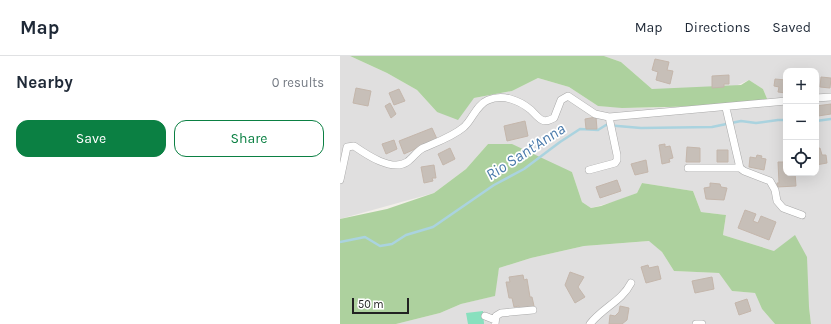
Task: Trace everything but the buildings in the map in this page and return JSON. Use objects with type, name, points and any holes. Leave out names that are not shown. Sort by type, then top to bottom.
[{"type":"street","points":[[340,180],[347,147],[354,146],[366,155],[393,166],[405,163],[421,150],[450,137],[465,126],[477,108],[487,100],[500,98],[515,99],[529,108],[542,120],[549,121],[554,118],[561,100],[568,96],[595,114],[609,118],[726,110],[783,102]]},
{"type":"street","points":[[819,98],[831,97]]},
{"type":"street","points":[[726,110],[740,168]]},
{"type":"street","points":[[589,170],[615,163],[617,160],[609,118]]},
{"type":"street","points":[[688,168],[740,168],[770,181],[775,190],[777,201],[783,208],[802,215]]},
{"type":"street","points":[[590,324],[596,316],[621,298],[628,291],[632,283]]},
{"type":"street","points":[[485,316],[495,322],[496,316],[502,313],[533,310]]},
{"type":"street","points":[[696,324],[702,324]]},
{"type":"shaded area","points":[[340,56],[350,56],[387,73],[417,90],[437,112],[474,98],[512,91],[538,78],[569,87],[598,106],[638,108],[783,105],[783,176],[819,176],[819,101],[831,99],[831,324],[811,324],[809,307],[774,251],[723,235],[726,215],[701,212],[693,191],[642,183],[637,193],[617,201],[591,208],[582,202],[572,172],[488,144],[466,169],[434,193],[340,219]]},
{"type":"shaded area","points":[[604,56],[831,56],[831,93],[819,95],[819,68],[783,68],[783,99],[768,101],[763,89],[749,80],[729,89],[652,89],[621,62]]},
{"type":"shaded area","points":[[650,241],[662,252],[674,271],[720,273],[732,291],[755,293],[762,309],[775,324],[396,324],[440,313],[461,304],[494,296],[499,268],[531,258],[584,246]]},
{"type":"green space","points":[[350,56],[604,56],[621,62],[652,89],[741,85],[749,80],[763,89],[768,101],[711,106],[622,108],[598,106],[569,87],[538,78],[512,91],[474,98],[458,120],[437,112],[417,90],[387,73]]},
{"type":"green space","points":[[488,144],[512,144],[572,172],[582,202],[591,208],[637,193],[642,183],[693,191],[701,212],[726,215],[723,235],[774,251],[795,235],[807,257],[811,324],[775,324],[762,309],[755,293],[732,291],[719,273],[674,271],[662,252],[649,241],[584,246],[531,258],[499,268],[495,296],[461,304],[440,313],[396,324],[340,324],[340,219],[387,209],[434,193],[466,169]]},
{"type":"green space","points":[[483,311],[484,324],[468,324],[466,313]]},
{"type":"waterway","name":"Rio Sant'Anna","points":[[819,121],[831,119]]},
{"type":"waterway","name":"Rio Sant'Anna","points":[[340,242],[365,237],[380,246],[392,244],[406,235],[433,227],[494,185],[524,169],[580,129],[598,130],[606,125],[641,128],[712,127],[741,121],[756,123],[783,120]]}]
